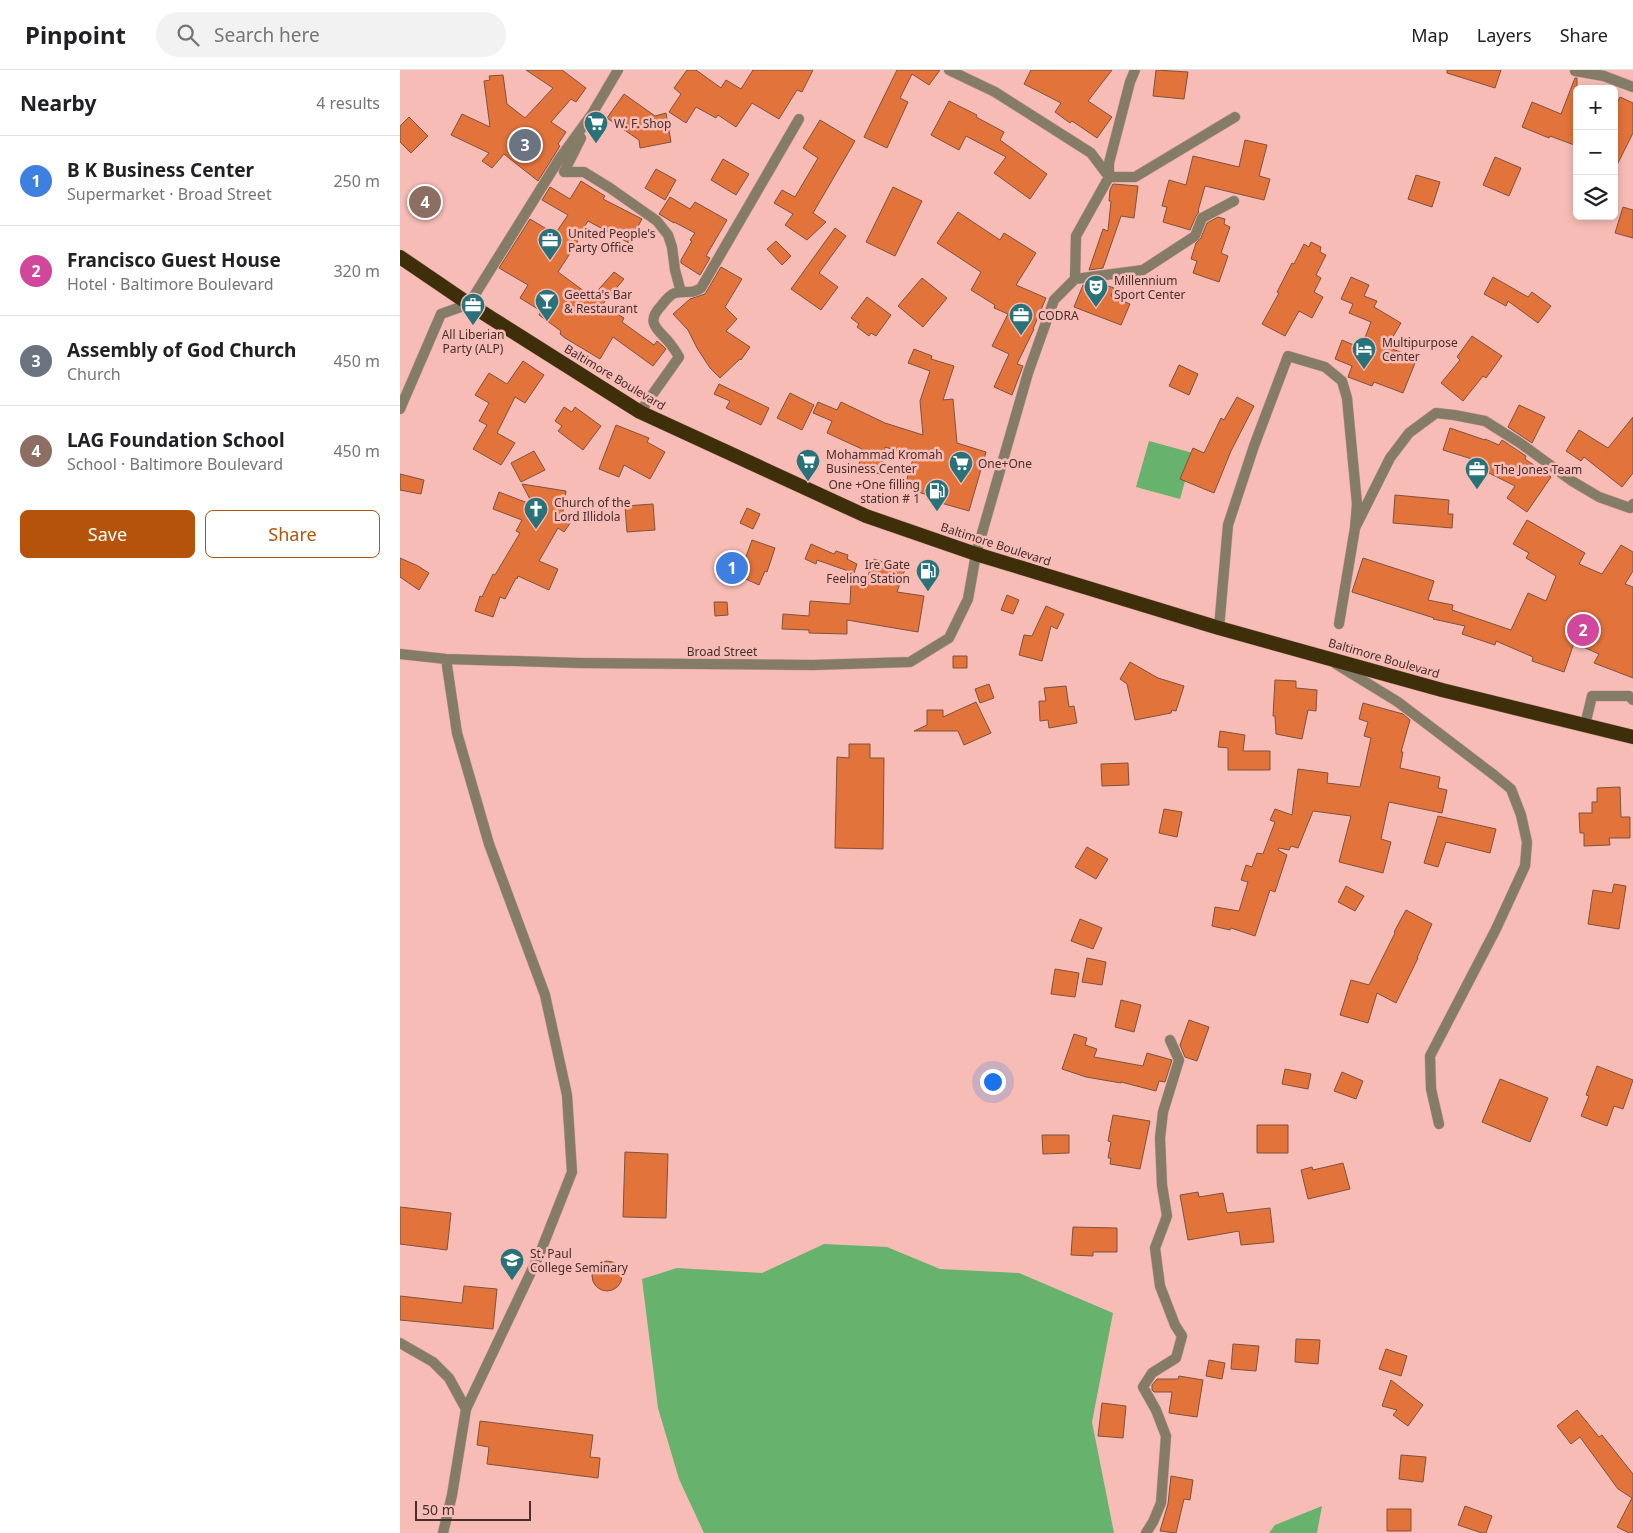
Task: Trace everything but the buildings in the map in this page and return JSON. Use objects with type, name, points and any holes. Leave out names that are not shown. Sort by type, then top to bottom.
[{"type":"highway","name":"Baltimore Boulevard","points":[[400,257],[469,304],[640,412],[866,516],[976,554],[1219,628],[1442,690],[1633,737]]},
{"type":"street","points":[[618,70],[592,114],[564,172],[584,172],[657,221],[668,235],[672,246],[675,270],[681,292]]},
{"type":"street","points":[[948,70],[995,92],[1091,153],[1109,177]]},
{"type":"street","points":[[1135,70],[1130,82],[1109,163],[1109,177],[1076,236],[1075,279],[1143,270],[1195,236],[1202,218],[1234,201]]},
{"type":"street","points":[[1575,71],[1604,76],[1633,87]]},
{"type":"street","points":[[400,409],[441,314],[469,304],[560,158],[592,114]]},
{"type":"street","points":[[1109,177],[1135,176],[1235,117]]},
{"type":"street","points":[[640,412],[679,357],[669,342],[655,328],[654,313],[672,294],[681,292],[694,293],[701,288],[799,119]]},
{"type":"street","name":"Broad Street","points":[[400,654],[446,659],[579,663],[814,665],[910,662],[949,638],[968,599],[976,554],[1028,372],[1054,300],[1075,279]]},
{"type":"street","points":[[1219,628],[1228,525],[1254,446],[1288,356],[1325,367],[1342,381],[1347,398],[1357,504],[1355,528],[1339,624]]},
{"type":"street","points":[[1355,528],[1390,458],[1409,433],[1436,413],[1484,421],[1520,443],[1572,481],[1599,497],[1630,508],[1633,504]]},
{"type":"street","points":[[1324,657],[1398,702],[1494,774],[1511,789],[1521,815],[1527,842],[1525,866],[1496,930],[1430,1056],[1432,1088],[1439,1124]]},
{"type":"street","points":[[443,1533],[452,1495],[466,1409],[540,1254],[572,1172],[567,1095],[545,995],[489,844],[457,733],[446,659]]},
{"type":"street","points":[[1585,725],[1592,696],[1629,696],[1633,700]]},
{"type":"street","points":[[1146,1533],[1161,1503],[1166,1436],[1156,1410],[1143,1387],[1152,1373],[1176,1358],[1182,1336],[1175,1324],[1160,1286],[1155,1248],[1167,1216],[1162,1185],[1160,1138],[1163,1112],[1179,1060],[1170,1040]]},
{"type":"street","points":[[400,1343],[433,1362],[449,1378],[466,1409]]},
{"type":"green space","points":[[1149,441],[1193,453],[1180,499],[1136,487]]},
{"type":"green space","points":[[824,1244],[887,1247],[940,1269],[1019,1273],[1113,1313],[1092,1422],[1114,1533],[704,1533],[679,1479],[658,1408],[642,1279],[677,1268],[762,1273]]},
{"type":"green space","points":[[1322,1506],[1317,1533],[1269,1533],[1275,1525]]},
{"type":"place","name":"W. F. Shop","points":[[596,144]]},
{"type":"place","name":"Assembly of God Church","points":[[525,145]]},
{"type":"place","name":"LAG Foundation School","points":[[425,202]]},
{"type":"place","name":"United People's Party Office","points":[[550,261]]},
{"type":"place","name":"Millennium Sport Center","points":[[1096,308]]},
{"type":"place","name":"Geetta's Bar & Restaurant","points":[[547,322]]},
{"type":"place","name":"All Liberian Party (ALP)","points":[[473,326]]},
{"type":"place","name":"CODRA","points":[[1021,336]]},
{"type":"place","name":"Multipurpose Center","points":[[1364,370]]},
{"type":"place","name":"Mohammad Kromah Business Center","points":[[808,482]]},
{"type":"place","name":"One+One","points":[[961,484]]},
{"type":"place","name":"The Jones Team","points":[[1477,490]]},
{"type":"place","name":"One +One filling station # 1","points":[[937,512]]},
{"type":"place","name":"Church of the Lord Illidola","points":[[536,530]]},
{"type":"place","name":"B K Business Center","points":[[732,568]]},
{"type":"place","name":"Ire Gate Feeling Station","points":[[928,592]]},
{"type":"place","name":"Francisco Guest House","points":[[1583,630]]},
{"type":"place","name":"St. Paul College Seminary","points":[[512,1281]]}]
